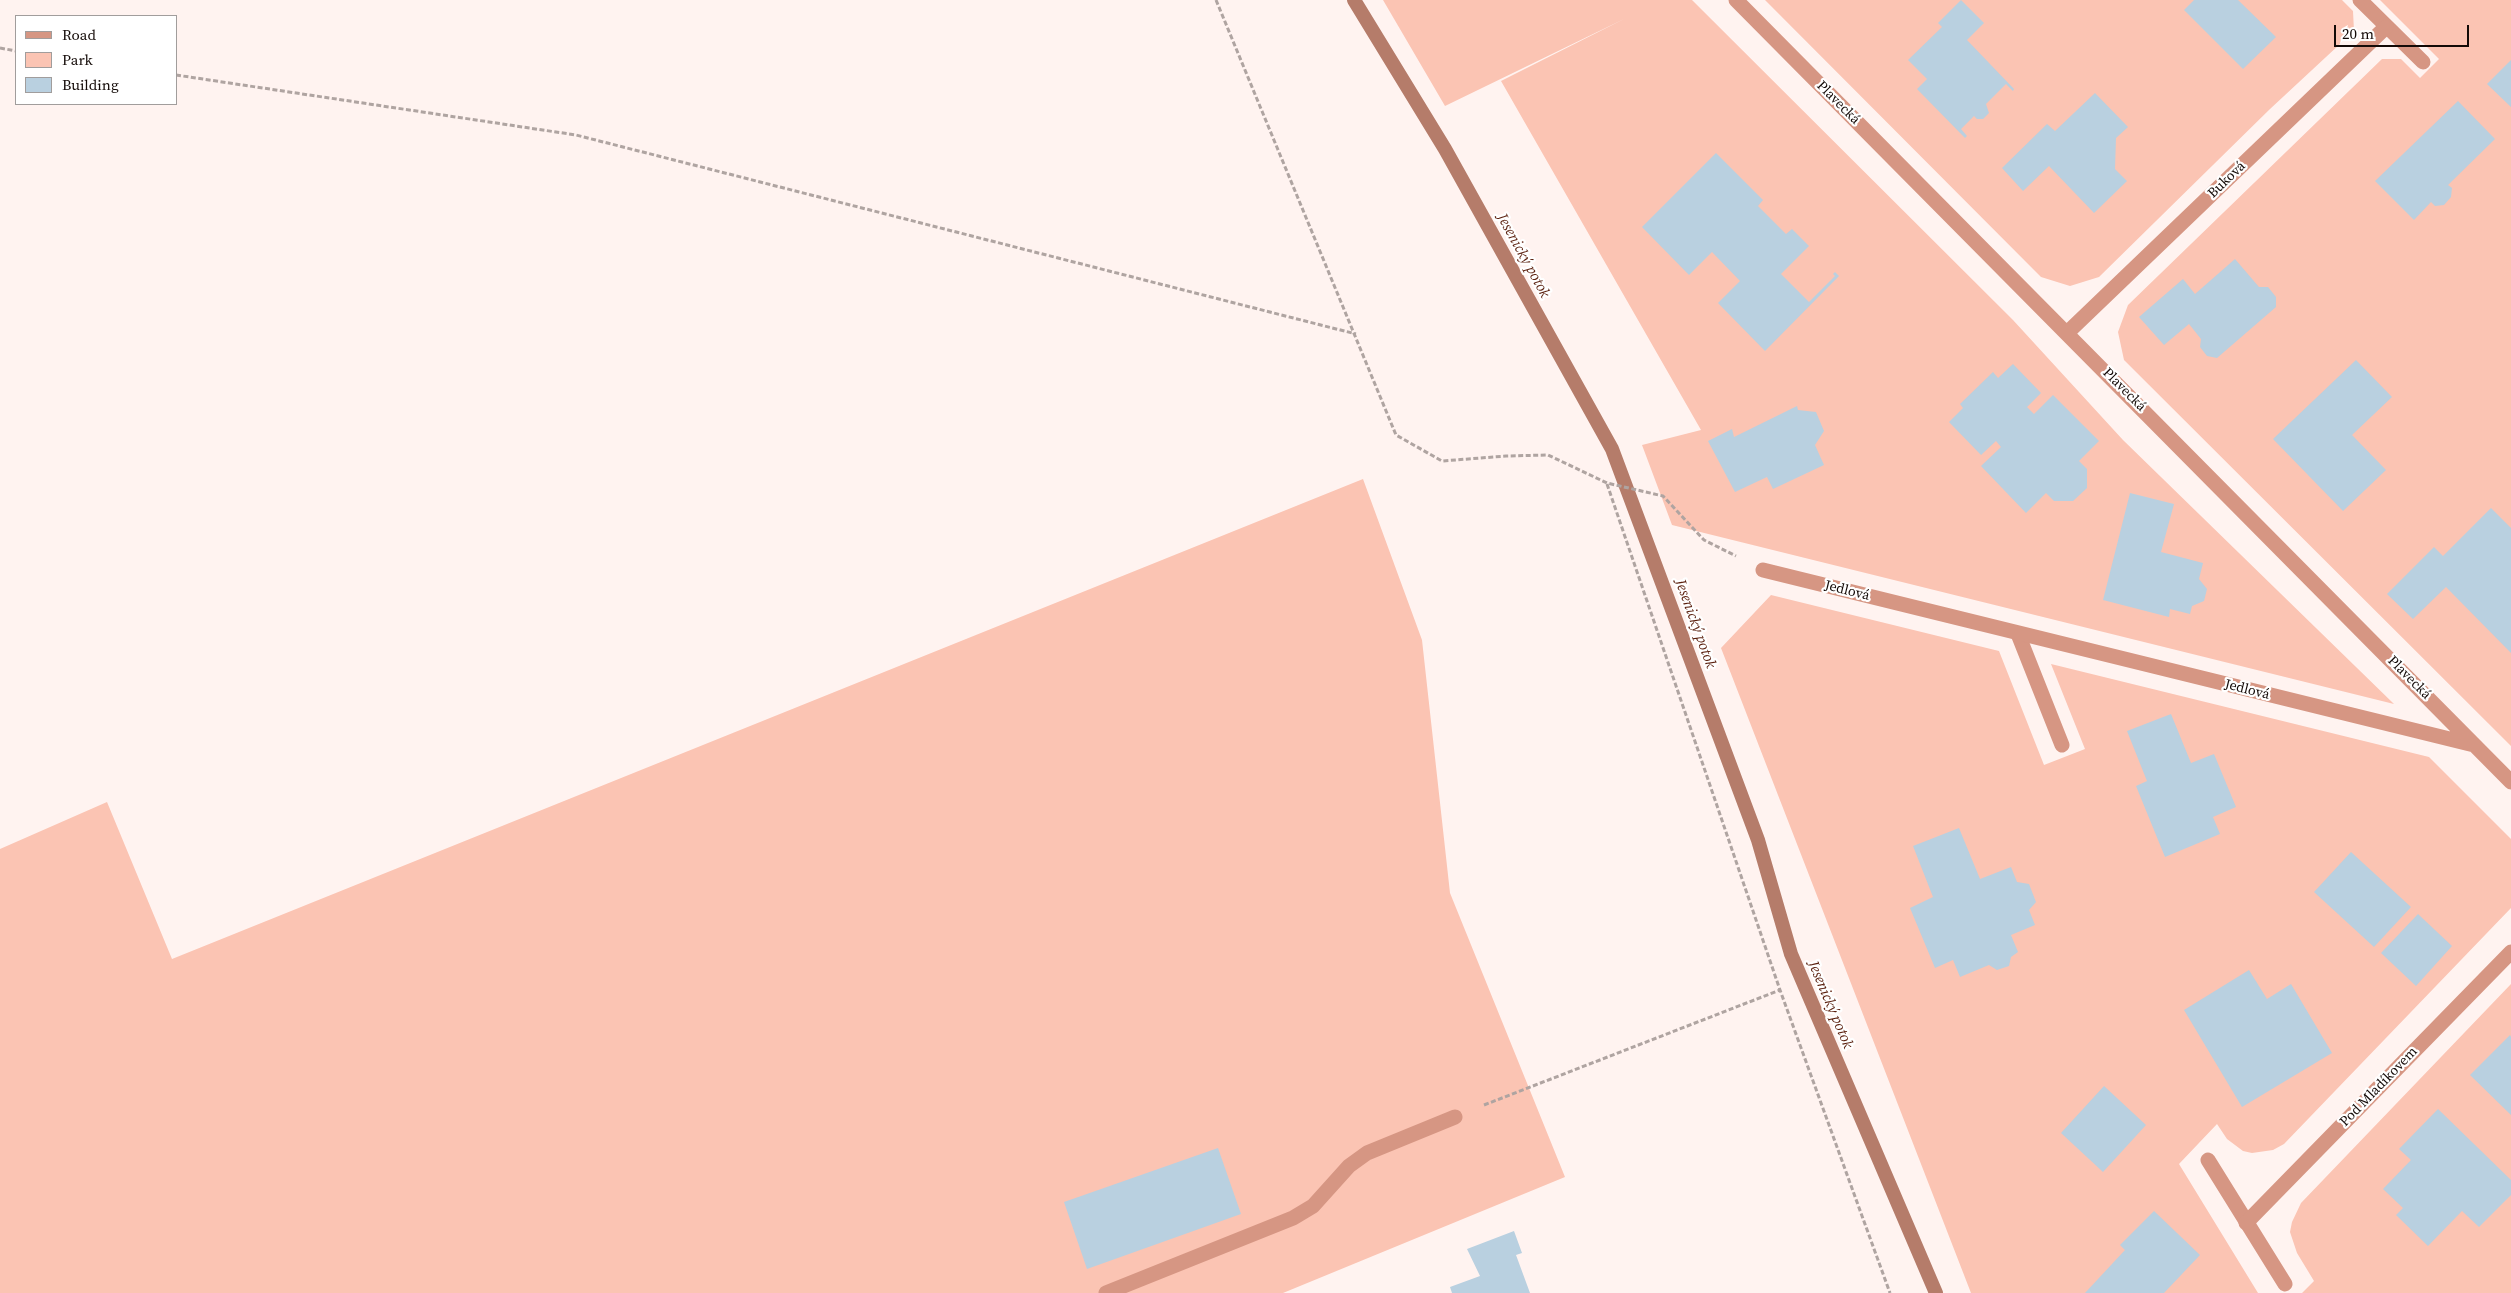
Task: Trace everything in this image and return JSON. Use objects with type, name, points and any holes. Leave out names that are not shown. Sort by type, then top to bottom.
[{"type":"street","name":"Plavecká","points":[[1736,0],[2511,782]]},
{"type":"street","points":[[2360,0],[2422,62]]},
{"type":"street","name":"Buková","points":[[2068,333],[2386,27]]},
{"type":"street","name":"Jedlová","points":[[1763,570],[2476,746]]},
{"type":"street","points":[[2018,634],[2062,745]]},
{"type":"street","name":"Pod Mladíkovem","points":[[2246,1223],[2511,952]]},
{"type":"street","points":[[1106,1293],[1293,1218],[1313,1206],[1349,1166],[1367,1153],[1456,1116]]},
{"type":"street","points":[[2208,1160],[2285,1284]]},
{"type":"path","points":[[1216,0],[1356,334],[1396,435],[1442,461],[1548,455],[1607,483],[1663,496],[1704,540],[1763,570]]},
{"type":"path","points":[[0,48],[15,51]]},
{"type":"path","points":[[178,75],[576,135],[1356,334]]},
{"type":"path","points":[[1607,483],[1780,990],[1890,1293]]},
{"type":"path","points":[[1456,1116],[1780,990]]},
{"type":"green space","points":[[1383,0],[1692,0],[2013,320],[2123,440],[2394,704],[1672,525],[1642,445],[1701,430],[1501,81],[1624,19],[1445,106]]},
{"type":"green space","points":[[1765,0],[2342,0],[2353,11],[2354,31],[2270,109],[2099,277],[2070,286],[2041,277]]},
{"type":"green space","points":[[2380,0],[2511,0],[2511,746],[2124,360],[2118,332],[2128,305],[2382,59],[2401,59],[2420,78],[2439,59]]},
{"type":"green space","points":[[1363,479],[1422,640],[1450,893],[1565,1177],[1283,1293],[0,1293],[0,849],[107,802],[172,959]]},
{"type":"green space","points":[[1771,595],[1999,651],[2044,765],[2085,749],[2051,664],[2429,757],[2511,839],[2511,908],[2284,1144],[2273,1150],[2252,1153],[2243,1151],[2227,1139],[2217,1124],[2179,1164],[2258,1293],[1971,1293],[1721,648]]},
{"type":"green space","points":[[2511,984],[2511,1293],[2302,1293],[2314,1281],[2297,1253],[2290,1232],[2292,1222],[2301,1203]]},
{"type":"building","points":[[1961,0],[1984,23],[1967,40],[2014,89],[2013,91],[2006,84],[1986,104],[1989,113],[1983,119],[1977,119],[1974,116],[1961,129],[1967,136],[1965,138],[1917,89],[1927,79],[1908,60],[1942,27],[1938,23]]},
{"type":"building","points":[[2194,0],[2238,0],[2276,37],[2243,69],[2184,10]]},
{"type":"building","points":[[2511,60],[2511,107],[2487,84]]},
{"type":"building","points":[[2095,93],[2128,127],[2116,138],[2115,169],[2127,181],[2094,213],[2049,166],[2023,191],[2002,168],[2047,124],[2055,131]]},
{"type":"building","points":[[2458,101],[2495,139],[2448,185],[2452,188],[2451,197],[2444,205],[2435,206],[2431,202],[2414,220],[2375,181]]},
{"type":"building","points":[[1716,153],[1763,200],[1758,206],[1786,234],[1792,229],[1809,246],[1781,274],[1809,302],[1835,276],[1833,274],[1835,272],[1839,276],[1765,351],[1718,303],[1740,281],[1712,252],[1689,275],[1642,227]]},
{"type":"building","points":[[2235,259],[2259,287],[2268,287],[2276,297],[2276,307],[2217,358],[2207,356],[2200,347],[2201,339],[2189,324],[2164,345],[2139,317],[2183,279],[2195,294]]},
{"type":"building","points":[[2356,360],[2392,397],[2352,435],[2386,470],[2343,511],[2273,439]]},
{"type":"building","points":[[2013,364],[2041,393],[2027,407],[2034,414],[2053,395],[2099,441],[2079,461],[2087,469],[2087,488],[2073,501],[2054,501],[2046,493],[2026,513],[1981,466],[2001,447],[1996,441],[1981,455],[1949,422],[1963,408],[1960,404],[1993,372],[1998,378]]},
{"type":"building","points":[[1797,406],[1798,410],[1816,412],[1824,431],[1815,445],[1824,465],[1773,489],[1767,477],[1735,492],[1708,441],[1732,429],[1734,437]]},
{"type":"building","points":[[2130,493],[2174,504],[2161,552],[2203,563],[2199,579],[2207,589],[2204,601],[2192,606],[2190,614],[2170,609],[2169,617],[2103,600]]},
{"type":"building","points":[[2491,508],[2511,528],[2511,653],[2446,587],[2413,619],[2387,594],[2434,547],[2443,556]]},
{"type":"building","points":[[2171,714],[2191,763],[2214,754],[2236,807],[2213,817],[2220,834],[2165,857],[2136,786],[2147,781],[2127,731]]},
{"type":"building","points":[[1959,828],[1980,879],[2011,867],[2017,882],[2029,884],[2036,902],[2029,910],[2035,925],[2011,935],[2018,952],[2011,957],[2009,966],[1997,970],[1989,965],[1960,977],[1953,960],[1935,968],[1910,908],[1933,897],[1913,846]]},
{"type":"building","points":[[2351,852],[2411,907],[2374,947],[2314,892]]},
{"type":"building","points":[[2418,914],[2452,946],[2416,986],[2381,953]]},
{"type":"building","points":[[2249,970],[2267,999],[2291,984],[2332,1053],[2242,1107],[2184,1010]]},
{"type":"building","points":[[2510,1035],[2511,1037],[2511,1115],[2470,1075]]},
{"type":"building","points":[[2104,1086],[2146,1125],[2103,1172],[2061,1133]]},
{"type":"building","points":[[2438,1109],[2511,1180],[2511,1195],[2479,1227],[2462,1211],[2428,1246],[2396,1215],[2403,1208],[2383,1189],[2411,1160],[2399,1149]]},
{"type":"building","points":[[1218,1148],[1241,1214],[1087,1269],[1064,1202]]},
{"type":"building","points":[[2154,1211],[2200,1255],[2164,1293],[2085,1293],[2125,1250],[2120,1245]]},
{"type":"building","points":[[1514,1231],[1522,1253],[1516,1255],[1530,1293],[1452,1293],[1450,1287],[1480,1276],[1467,1249]]},
{"type":"waterway","name":"Jesenický potok","points":[[1354,0],[1445,149],[1612,449],[1758,840],[1791,954],[1936,1293]]}]
